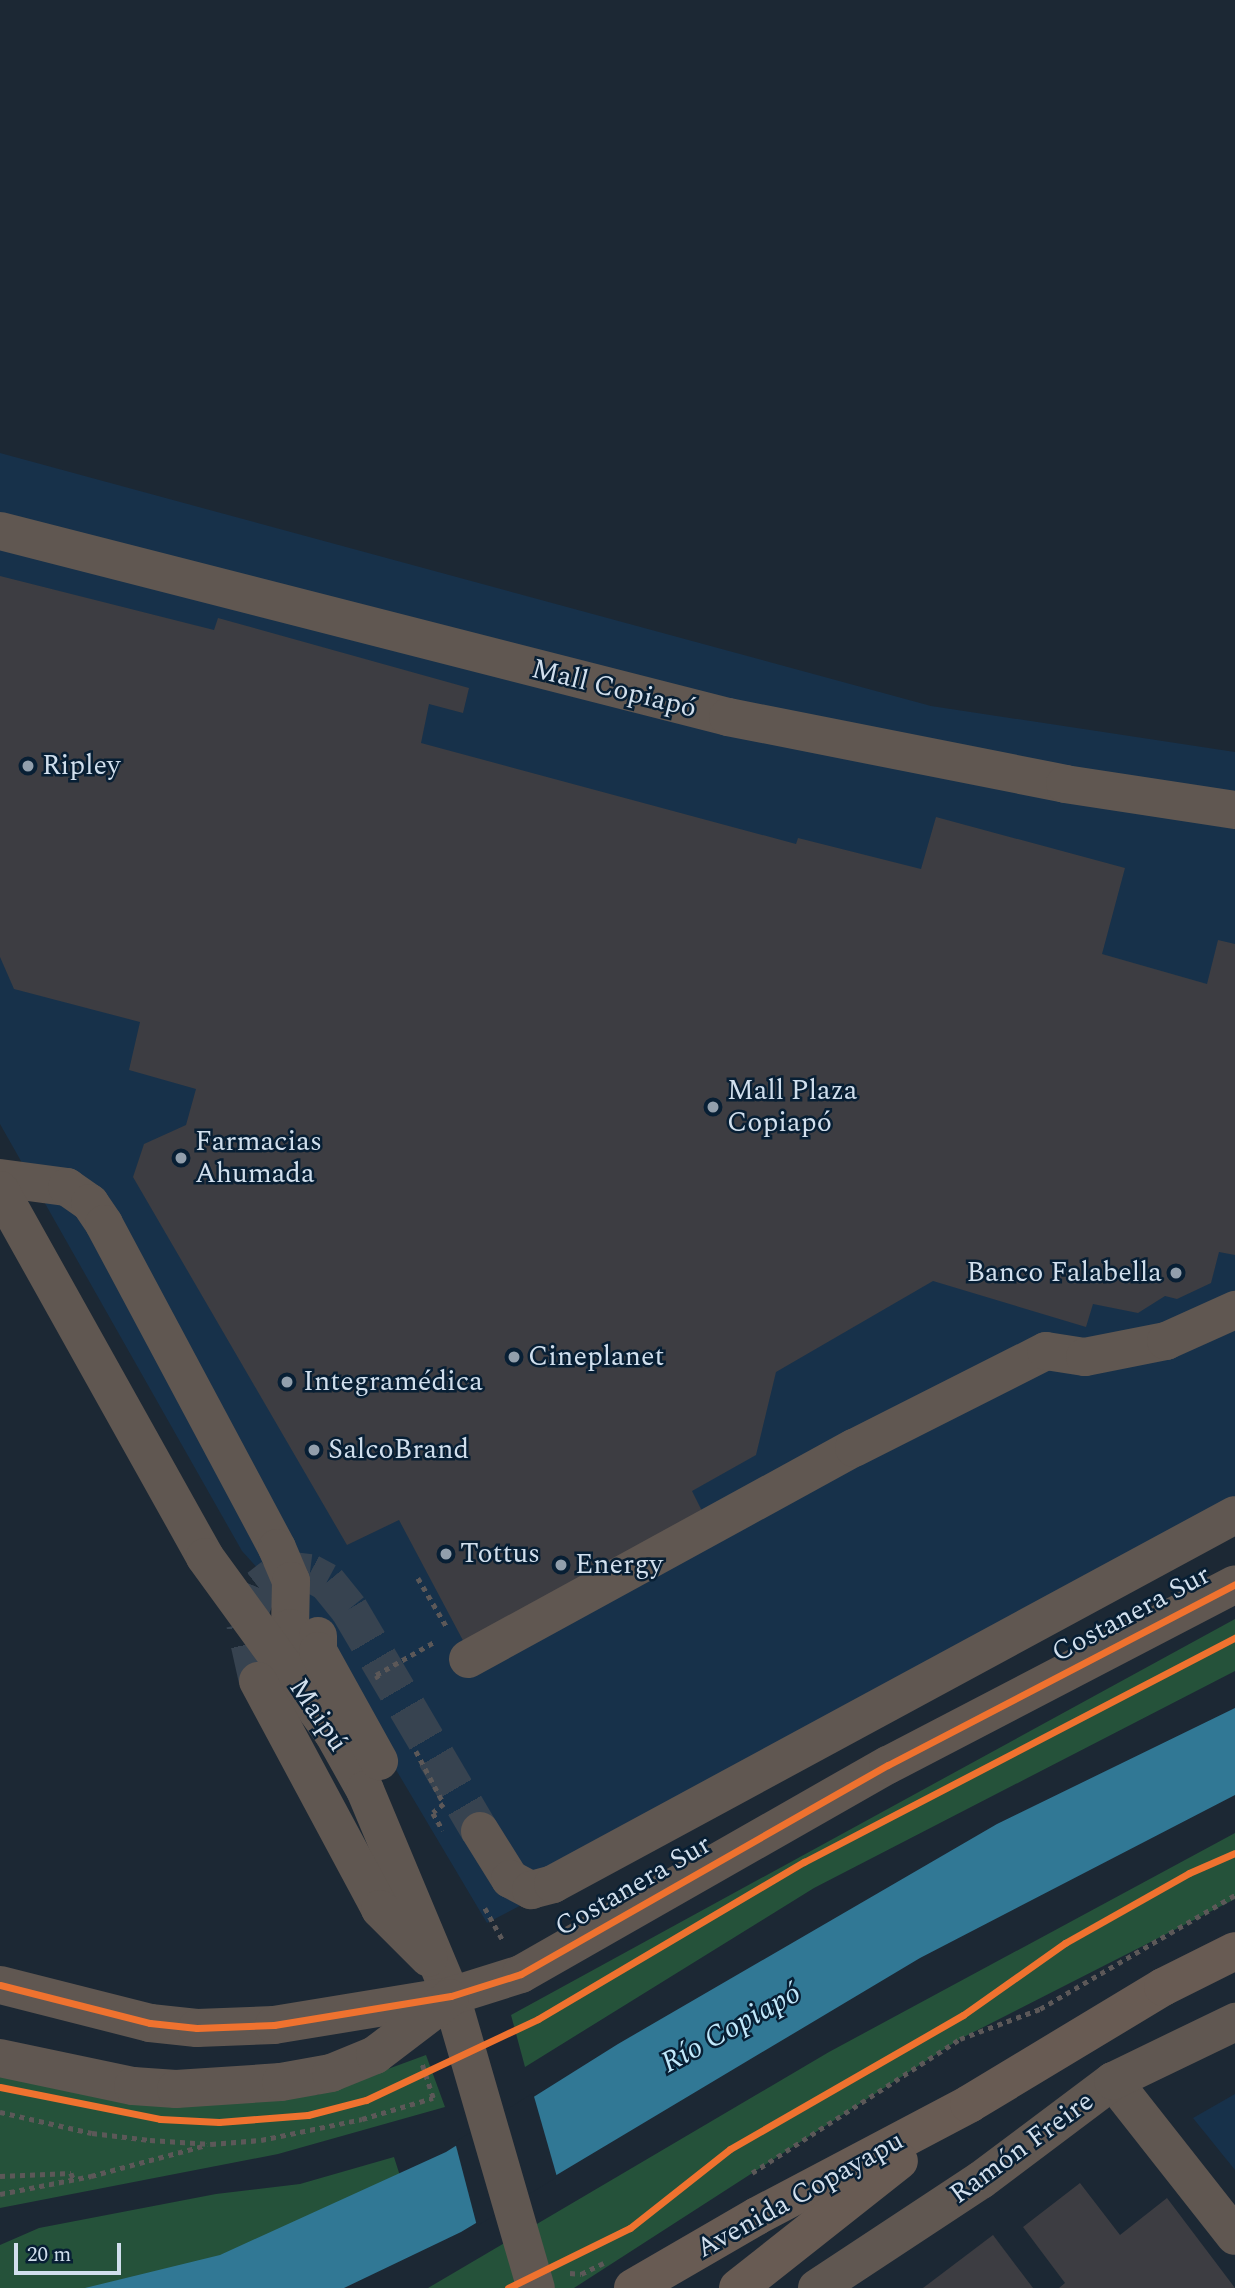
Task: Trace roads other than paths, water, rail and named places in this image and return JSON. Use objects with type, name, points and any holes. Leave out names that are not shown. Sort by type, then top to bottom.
[{"type":"highway","name":"Avenida Copayapu","points":[[622,2273],[757,2216],[969,2104],[1163,1987],[1235,1951]]},
{"type":"highway","name":"Avenida Copayapu","points":[[738,2288],[969,2104]]},
{"type":"street","name":"Mall Copiapó","points":[[0,531],[728,717],[1051,781],[1235,810]]},
{"type":"street","points":[[0,1178],[67,1187],[90,1203],[104,1224],[278,1549],[291,1581],[290,1628],[301,1688]]},
{"type":"street","name":"Maipú","points":[[0,1189],[205,1557],[301,1688],[365,1790],[445,1982],[519,2229],[548,2283]]},
{"type":"street","points":[[468,1659],[854,1448],[1046,1351],[1085,1357],[1166,1341],[1235,1310]]},
{"type":"street","points":[[480,1830],[510,1879],[531,1890],[552,1884],[1235,1515]]},
{"type":"street","name":"Costanera Sur","points":[[0,1984],[150,2023],[197,2028],[274,2025],[445,1982],[521,1974],[888,1765],[1235,1584]]},
{"type":"street","points":[[318,1636],[318,1651],[405,1815],[423,1873],[445,1982]]},
{"type":"street","points":[[258,1681],[380,1909],[445,1982]]},
{"type":"street","name":"Costanera Sur","points":[[0,2058],[133,2087],[189,2089],[281,2082],[331,2073],[375,2055],[445,1982]]},
{"type":"street","name":"Ramón Freire","points":[[817,2288],[981,2180],[1113,2081],[1235,2022]]},
{"type":"street","points":[[1113,2081],[1235,2236]]},
{"type":"water","name":"Río Copiapó","points":[[1235,1708],[1235,1795],[920,1958],[461,2232],[344,2288],[85,2288],[220,2255],[446,2152],[618,2044],[997,1824]]},
{"type":"tunnel","points":[[258,1681],[245,1623],[259,1588],[273,1577],[293,1571],[310,1573],[327,1582],[349,1609],[480,1831]]},
{"type":"place","name":"Ripley","points":[[28,766]]},
{"type":"place","name":"Mall Plaza Copiapó","points":[[713,1107]]},
{"type":"place","name":"Farmacias Ahumada","points":[[181,1158]]},
{"type":"place","name":"Banco Falabella","points":[[1176,1273]]},
{"type":"place","name":"Cineplanet","points":[[514,1357]]},
{"type":"place","name":"Integramédica","points":[[287,1382]]},
{"type":"place","name":"SalcoBrand","points":[[314,1450]]},
{"type":"place","name":"Tottus","points":[[446,1554]]},
{"type":"place","name":"Energy","points":[[561,1565]]}]
